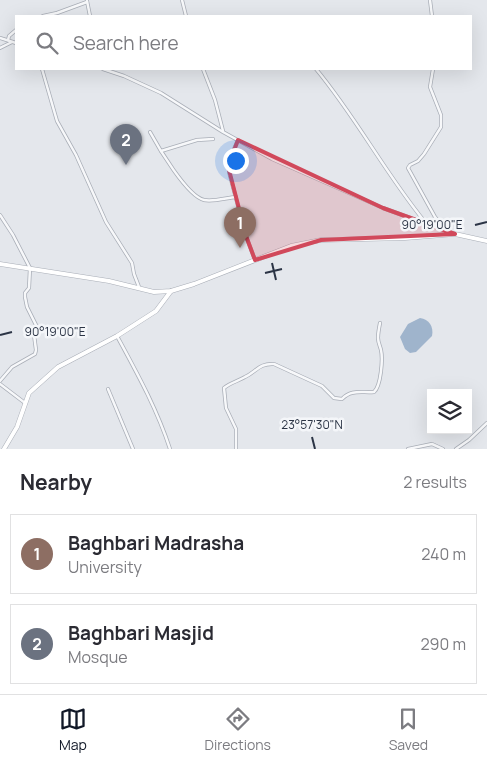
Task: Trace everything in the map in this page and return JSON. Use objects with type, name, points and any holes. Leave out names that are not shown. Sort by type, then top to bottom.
[{"type":"main road","points":[[0,264],[108,282],[154,292],[171,291],[212,278],[291,246],[321,240],[397,239],[455,234],[487,241]]},
{"type":"main road","points":[[4,449],[17,427],[25,402],[32,389],[58,367],[117,336],[157,310],[171,291]]},
{"type":"street","points":[[182,0],[186,15]]},
{"type":"street","points":[[430,0],[432,15]]},
{"type":"street","points":[[50,15],[58,14],[87,1],[90,15]]},
{"type":"street","points":[[12,42],[9,36],[15,31]]},
{"type":"street","points":[[0,38],[12,42]]},
{"type":"street","points":[[0,48],[12,42]]},
{"type":"street","points":[[42,70],[57,121],[76,155],[106,222],[132,263],[140,289]]},
{"type":"street","points":[[106,70],[143,84],[272,159],[383,208],[455,234]]},
{"type":"street","points":[[203,70],[215,100],[224,132]]},
{"type":"street","points":[[317,70],[351,114],[382,165],[426,224]]},
{"type":"street","points":[[433,70],[430,87],[441,115],[441,126],[424,154],[408,168],[435,217],[447,231]]},
{"type":"street","points":[[150,132],[176,174],[199,198],[206,200],[236,197]]},
{"type":"street","points":[[161,151],[197,140],[213,139]]},
{"type":"street","points":[[238,140],[228,166],[246,236],[255,260]]},
{"type":"street","points":[[0,215],[30,268],[29,288],[24,295],[27,307],[38,328],[34,335],[35,354],[12,367],[0,382],[25,402]]},
{"type":"street","points":[[236,449],[236,429],[226,408],[224,388],[245,378],[259,367],[274,364],[322,386],[337,399],[342,399],[345,395],[353,392],[374,392],[379,382],[381,360],[381,349],[378,340],[380,323]]},
{"type":"street","points":[[117,336],[156,410],[170,449]]},
{"type":"street","points":[[108,389],[133,449]]},
{"type":"street","points":[[456,449],[487,423]]},
{"type":"street","points":[[408,449],[432,444],[443,449]]},
{"type":"highlighted area","points":[[238,140],[383,208],[455,234],[321,240],[255,260],[246,236],[228,166]]},
{"type":"water","points":[[420,318],[430,324],[432,336],[416,352],[410,353],[405,349],[400,337],[408,324]]},
{"type":"place","name":"Baghbari Masjid","points":[[126,165]]},
{"type":"place","name":"Baghbari Madrasha","points":[[240,248]]}]
